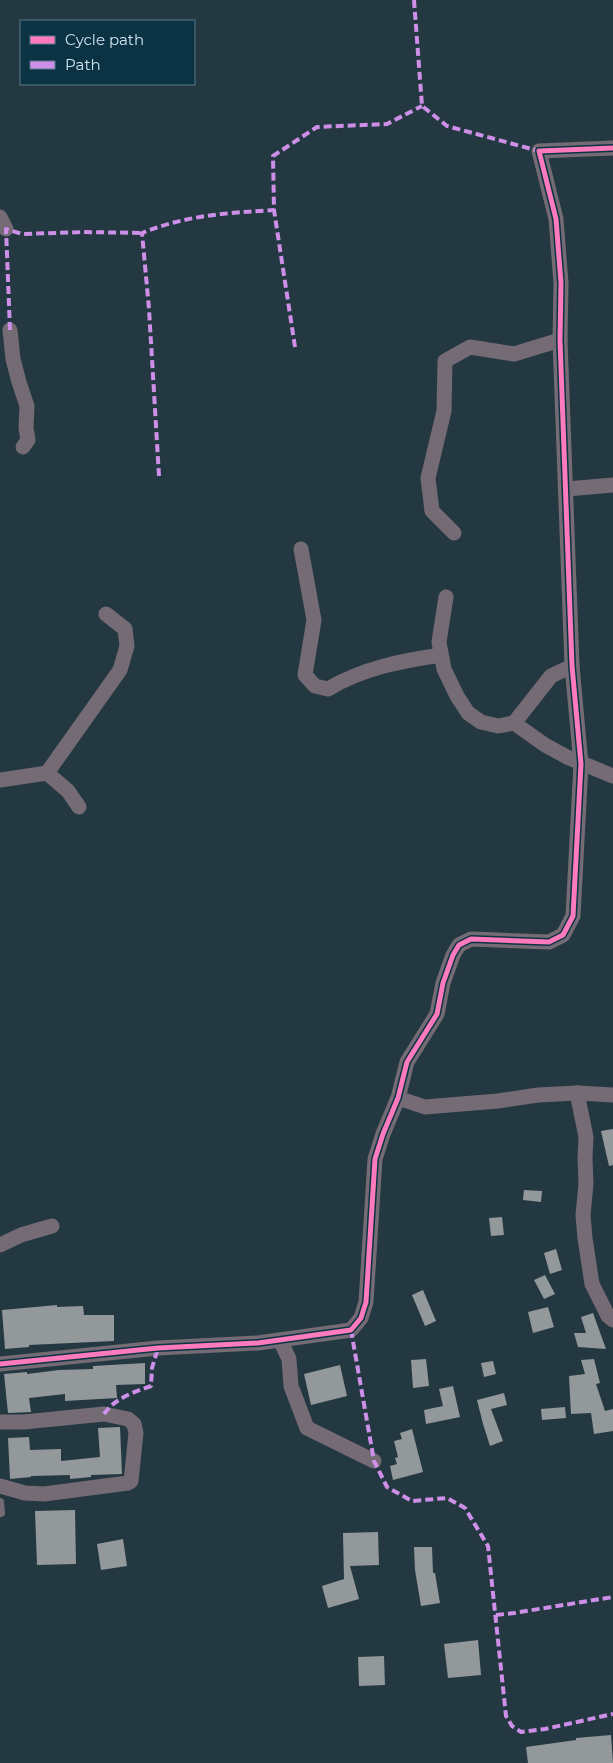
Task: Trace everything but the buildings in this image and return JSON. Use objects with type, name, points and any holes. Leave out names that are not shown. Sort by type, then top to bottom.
[{"type":"street","points":[[0,1364],[158,1348],[258,1343],[351,1330],[361,1318],[366,1302],[375,1160],[383,1134],[398,1098],[408,1062],[438,1014],[443,982],[453,955],[459,945],[471,939],[549,942],[563,935],[573,916],[581,764],[572,666],[567,489],[560,340],[562,283],[556,219],[539,151],[613,148]]},
{"type":"street","points":[[0,218],[6,229],[0,229]]},
{"type":"street","points":[[10,330],[13,359],[27,406],[26,428],[28,440],[23,447]]},
{"type":"street","points":[[454,533],[432,511],[428,478],[444,411],[445,362],[470,347],[514,354],[560,340]]},
{"type":"street","points":[[567,489],[613,485]]},
{"type":"street","points":[[301,549],[314,620],[305,675],[315,686],[328,689],[343,679],[386,664],[441,655]]},
{"type":"street","points":[[446,597],[439,642],[444,669],[457,696],[468,712],[481,722],[498,726],[514,722],[551,676],[572,666]]},
{"type":"street","points":[[0,780],[46,773],[120,670],[127,646],[125,629],[106,614]]},
{"type":"street","points":[[514,722],[544,744],[581,764],[613,776]]},
{"type":"street","points":[[46,773],[68,791],[78,807]]},
{"type":"street","points":[[398,1098],[425,1107],[498,1101],[538,1095],[577,1093],[613,1095]]},
{"type":"street","points":[[577,1093],[586,1137],[584,1238],[592,1284],[608,1316],[613,1320]]},
{"type":"street","points":[[0,1244],[21,1235],[52,1226]]},
{"type":"street","points":[[280,1340],[289,1360],[291,1386],[307,1428],[374,1461]]},
{"type":"street","points":[[0,1422],[24,1422],[104,1414],[128,1419],[134,1424],[136,1433],[131,1481],[128,1483],[44,1494],[25,1493],[0,1486]]},
{"type":"lane","points":[[0,1502],[1,1513]]},
{"type":"marked path","points":[[414,0],[422,106],[447,126],[539,151]]},
{"type":"marked path","points":[[295,347],[274,210],[273,156],[317,127],[387,124],[422,106]]},
{"type":"marked path","points":[[159,476],[149,309],[142,233],[175,222],[191,219],[223,214],[274,210]]},
{"type":"marked path","points":[[10,330],[6,229],[22,234],[142,233]]},
{"type":"marked path","points":[[351,1330],[374,1461],[387,1487],[412,1501],[447,1498],[465,1508],[488,1546],[506,1716],[512,1726],[521,1732],[545,1729],[613,1714]]},
{"type":"marked path","points":[[104,1414],[108,1408],[119,1400],[151,1386],[152,1368],[158,1348]]},
{"type":"marked path","points":[[496,1615],[613,1597]]},
{"type":"cycle path","points":[[0,1364],[158,1348],[258,1343],[351,1330],[361,1318],[366,1302],[375,1159],[398,1098],[407,1062],[437,1014],[443,983],[453,955],[459,945],[471,939],[549,942],[563,935],[573,916],[581,764],[572,666],[560,340],[561,283],[556,219],[539,151],[613,148]]}]
